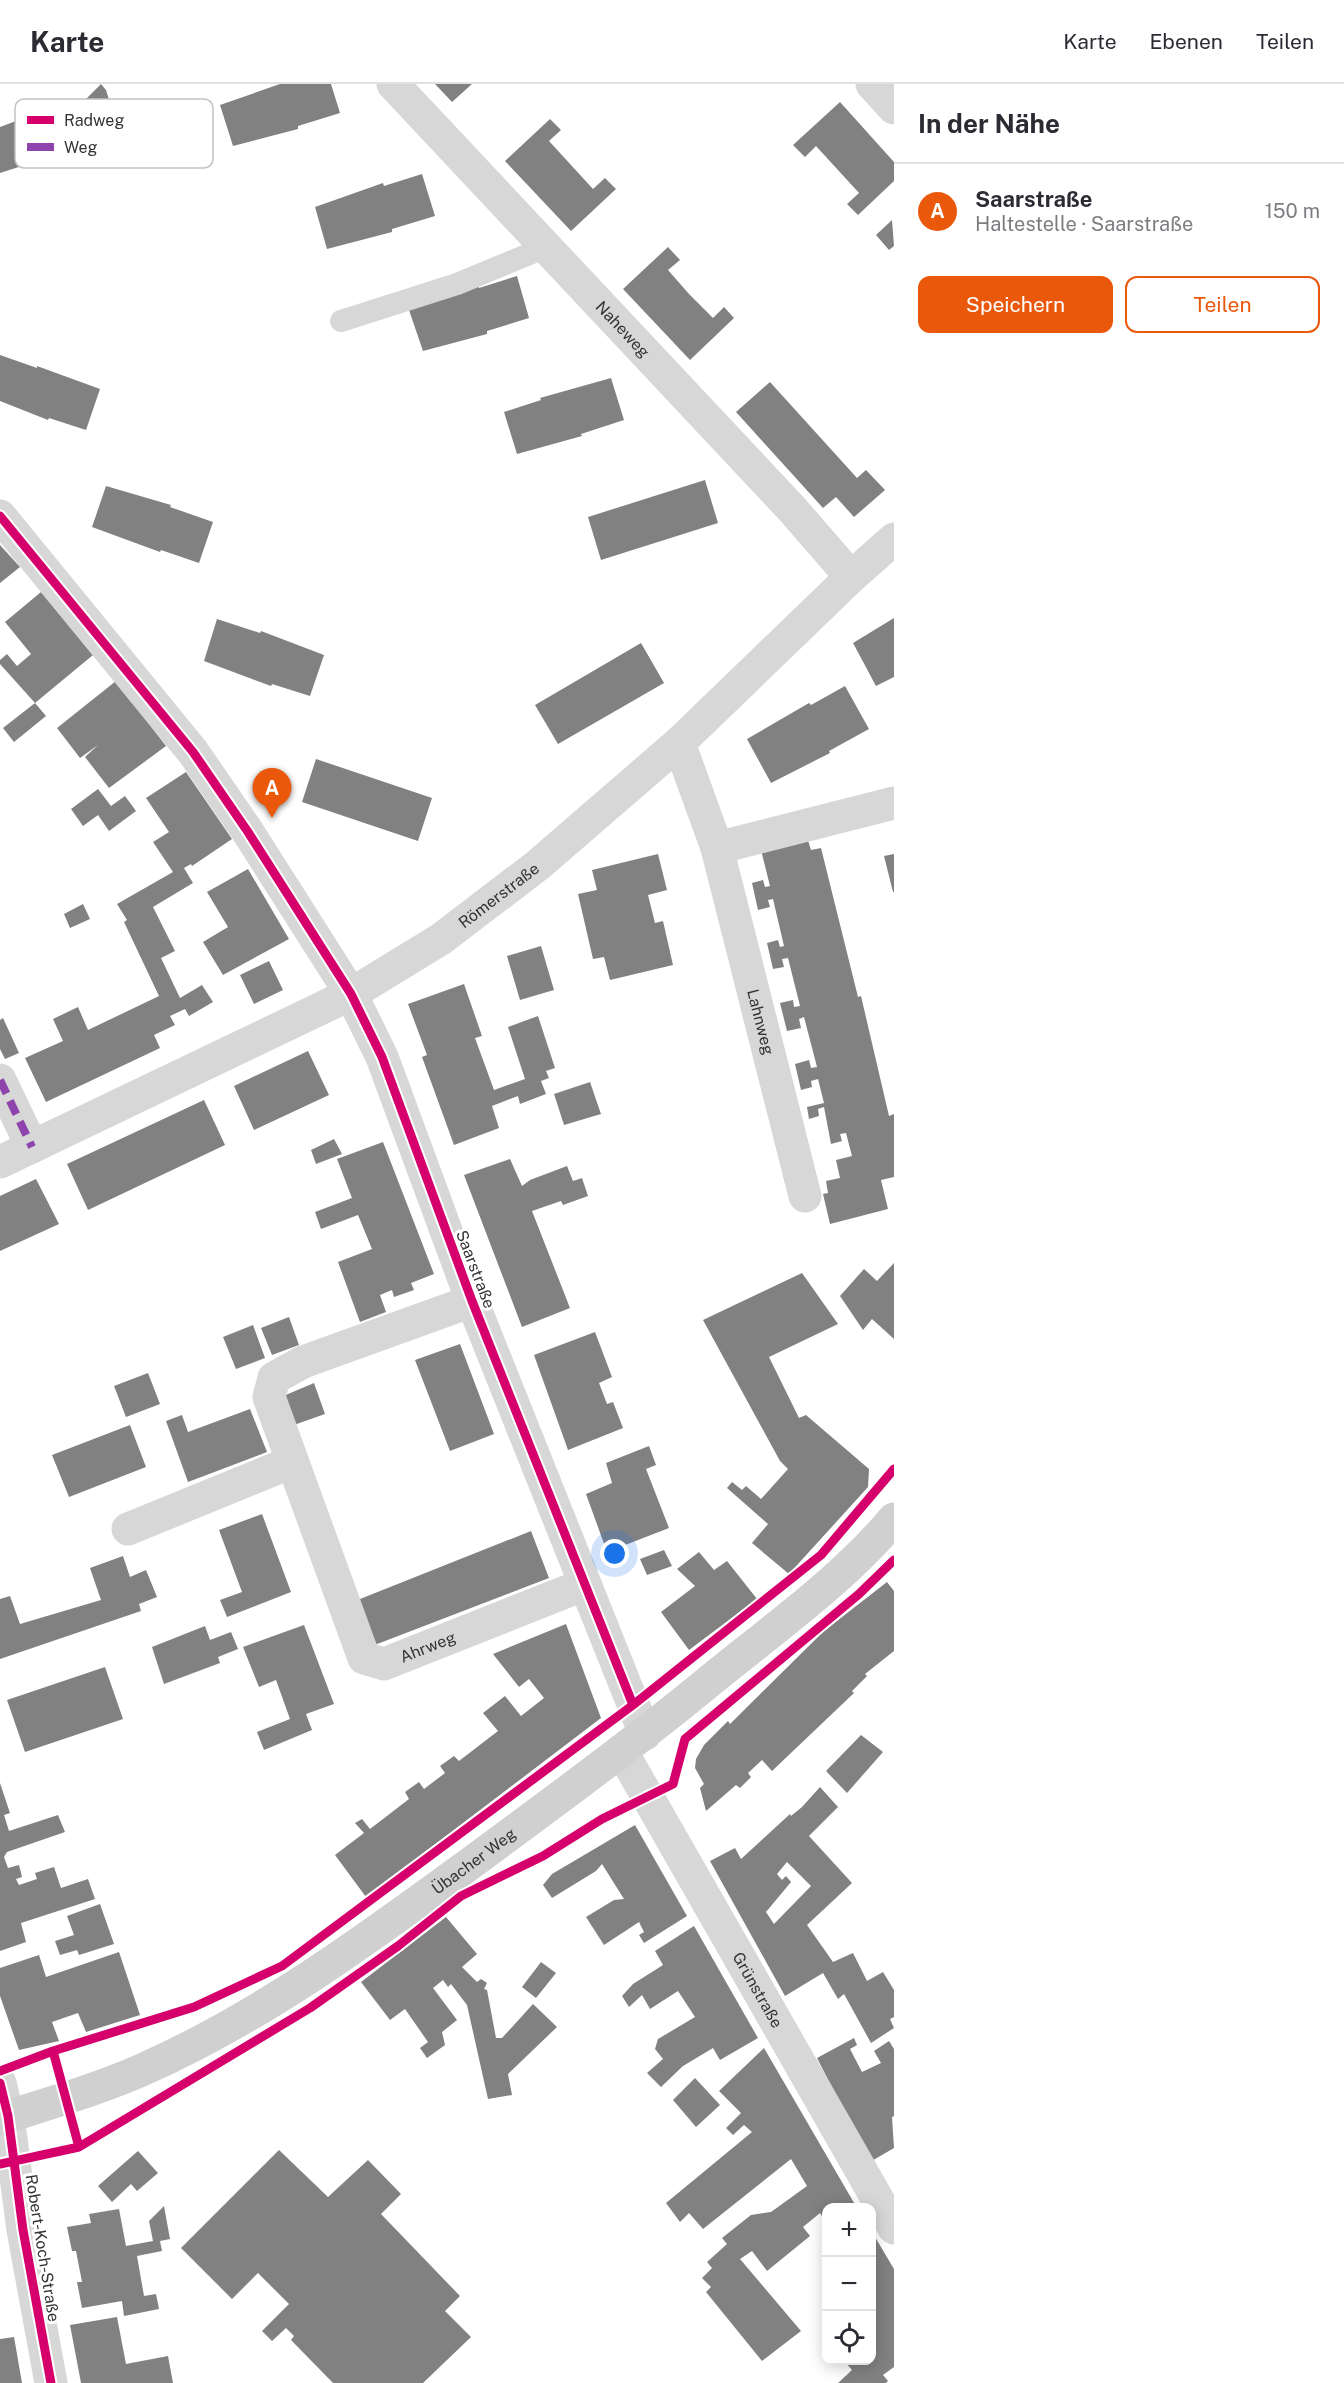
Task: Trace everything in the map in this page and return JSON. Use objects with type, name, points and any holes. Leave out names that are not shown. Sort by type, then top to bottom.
[{"type":"main road","name":"Übacher Weg","points":[[4,2117],[98,2089],[202,2042],[266,2005],[387,1924],[634,1743],[828,1584],[894,1519]]},
{"type":"street","name":"Naheweg","points":[[393,84],[792,509],[851,577]]},
{"type":"street","points":[[872,84],[894,108]]},
{"type":"street","name":"Saarstraße","points":[[0,516],[193,752],[248,832],[351,994],[382,1058],[472,1301],[583,1585],[634,1743]]},
{"type":"street","name":"Römerstraße","points":[[0,1162],[351,994],[441,939],[538,865],[679,743],[851,577],[894,539]]},
{"type":"street","name":"Lahnweg","points":[[679,743],[717,848],[805,1196]]},
{"type":"street","points":[[717,848],[894,803]]},
{"type":"street","points":[[0,1080],[32,1147]]},
{"type":"street","name":"Ahrweg","points":[[472,1301],[303,1362],[274,1378],[269,1397],[364,1658],[384,1664],[583,1585]]},
{"type":"street","points":[[128,1529],[292,1462]]},
{"type":"street","name":"Grünstraße","points":[[634,1743],[894,2228]]},
{"type":"street","name":"Robert-Koch-Straße","points":[[0,2084],[23,2230],[51,2383]]},
{"type":"lane","points":[[341,321],[457,284],[546,247]]},
{"type":"building","points":[[101,84],[109,99],[86,99]]},
{"type":"building","points":[[280,84],[331,84],[340,113],[298,126],[298,129],[233,146],[220,105]]},
{"type":"building","points":[[435,84],[472,84],[452,102]]},
{"type":"building","points":[[840,102],[894,162],[894,181],[858,215],[847,204],[859,193],[816,146],[805,157],[793,145]]},
{"type":"building","points":[[550,119],[561,130],[549,141],[593,189],[605,178],[616,189],[571,231],[505,161]]},
{"type":"building","points":[[15,121],[16,168],[0,173],[0,127]]},
{"type":"building","points":[[422,174],[435,216],[392,229],[392,232],[327,249],[315,207],[383,183],[384,186]]},
{"type":"building","points":[[892,220],[894,246],[889,250],[876,235]]},
{"type":"building","points":[[668,247],[680,260],[668,270],[689,294],[713,318],[724,307],[734,318],[690,360],[623,289]]},
{"type":"building","points":[[517,276],[529,318],[487,331],[487,334],[423,351],[409,310],[478,286],[479,288]]},
{"type":"building","points":[[0,355],[100,389],[86,430],[49,418],[48,420],[0,401]]},
{"type":"building","points":[[611,378],[624,420],[581,434],[582,436],[517,454],[504,412],[541,400],[540,398]]},
{"type":"building","points":[[770,382],[857,478],[866,470],[885,490],[854,517],[836,497],[823,508],[736,412]]},
{"type":"building","points":[[705,480],[718,523],[601,560],[588,517]]},
{"type":"building","points":[[106,486],[171,505],[170,507],[213,522],[199,563],[161,550],[160,552],[92,527]]},
{"type":"building","points":[[0,545],[20,567],[0,583]]},
{"type":"building","points":[[41,592],[93,655],[35,703],[0,664],[0,660],[7,654],[17,666],[31,654],[5,622]]},
{"type":"building","points":[[894,618],[894,677],[876,686],[853,643]]},
{"type":"building","points":[[217,619],[260,633],[261,631],[324,655],[310,696],[272,684],[271,686],[204,661]]},
{"type":"building","points":[[641,643],[664,683],[558,744],[535,705]]},
{"type":"building","points":[[116,681],[166,746],[109,788],[85,757],[98,745],[80,758],[57,728]]},
{"type":"building","points":[[845,686],[869,729],[829,751],[830,753],[771,783],[747,739],[809,703],[811,705]]},
{"type":"building","points":[[35,703],[46,716],[14,742],[3,728]]},
{"type":"building","points":[[316,759],[432,798],[418,841],[302,802]]},
{"type":"building","points":[[186,772],[232,839],[192,866],[191,864],[184,868],[193,883],[153,907],[175,951],[161,958],[180,998],[202,985],[213,1002],[189,1016],[185,1009],[170,1016],[175,1025],[154,1035],[160,1048],[46,1102],[25,1058],[63,1041],[53,1019],[78,1007],[88,1030],[159,996],[124,922],[127,920],[117,904],[173,872],[153,842],[169,832],[146,798]]},
{"type":"building","points":[[98,789],[111,806],[125,796],[136,811],[109,831],[98,815],[83,826],[71,809]]},
{"type":"building","points":[[806,834],[811,850],[821,848],[858,997],[861,996],[889,1116],[894,1114],[894,1177],[881,1180],[888,1209],[830,1224],[823,1194],[828,1193],[826,1181],[840,1178],[836,1160],[852,1156],[846,1133],[840,1134],[842,1141],[831,1144],[824,1107],[818,1109],[819,1116],[809,1119],[807,1107],[824,1103],[818,1079],[811,1081],[812,1087],[801,1090],[795,1064],[809,1060],[811,1068],[817,1067],[804,1017],[799,1019],[801,1028],[787,1031],[780,1003],[793,1000],[794,1007],[800,1006],[788,958],[782,959],[784,967],[773,969],[767,943],[778,940],[780,947],[784,946],[773,899],[768,900],[770,907],[758,910],[752,883],[763,880],[765,887],[770,886],[760,846]]},
{"type":"building","points":[[658,854],[667,890],[648,895],[655,923],[663,921],[673,965],[610,980],[604,957],[593,959],[578,894],[597,890],[592,870]]},
{"type":"building","points":[[894,854],[894,892],[893,892],[884,856]]},
{"type":"building","points":[[248,869],[289,939],[223,975],[203,942],[228,927],[207,892]]},
{"type":"building","points":[[83,904],[90,919],[70,928],[64,914]]},
{"type":"building","points":[[541,946],[554,990],[520,1000],[507,956]]},
{"type":"building","points":[[269,961],[283,990],[254,1004],[240,975]]},
{"type":"building","points":[[464,984],[482,1036],[475,1038],[494,1090],[525,1079],[508,1027],[538,1016],[555,1068],[546,1071],[549,1078],[541,1081],[546,1094],[520,1104],[518,1096],[492,1106],[499,1128],[454,1145],[422,1057],[427,1055],[408,1004]]},
{"type":"building","points":[[3,1018],[19,1053],[5,1059],[0,1049],[0,1020]]},
{"type":"building","points":[[308,1051],[329,1095],[254,1130],[234,1086]]},
{"type":"building","points":[[590,1082],[601,1114],[564,1125],[554,1094]]},
{"type":"building","points":[[204,1100],[225,1145],[88,1210],[67,1164]]},
{"type":"building","points":[[334,1139],[342,1154],[316,1164],[311,1150]]},
{"type":"building","points":[[383,1142],[434,1274],[411,1283],[414,1290],[394,1297],[392,1290],[380,1295],[386,1312],[360,1322],[338,1262],[372,1249],[358,1215],[321,1229],[315,1212],[352,1198],[337,1159]]},
{"type":"building","points":[[510,1159],[522,1186],[530,1180],[567,1166],[573,1181],[582,1178],[588,1196],[563,1205],[561,1201],[532,1211],[570,1308],[522,1327],[464,1175]]},
{"type":"building","points":[[36,1179],[59,1224],[0,1251],[0,1196]]},
{"type":"building","points":[[894,1263],[894,1339],[872,1319],[863,1330],[840,1296],[864,1269],[877,1281]]},
{"type":"building","points":[[802,1273],[838,1324],[769,1357],[799,1418],[806,1415],[869,1469],[868,1487],[789,1574],[752,1543],[768,1524],[727,1488],[732,1482],[742,1490],[746,1486],[761,1499],[788,1469],[780,1461],[703,1320]]},
{"type":"building","points":[[289,1317],[299,1345],[272,1355],[261,1328]]},
{"type":"building","points":[[253,1325],[265,1358],[236,1369],[223,1337]]},
{"type":"building","points":[[595,1332],[612,1377],[599,1383],[607,1404],[613,1402],[623,1428],[568,1450],[534,1355]]},
{"type":"building","points":[[460,1344],[494,1434],[450,1451],[415,1360]]},
{"type":"building","points":[[148,1373],[160,1404],[126,1417],[114,1386]]},
{"type":"building","points":[[314,1383],[325,1414],[291,1426],[281,1397]]},
{"type":"building","points":[[250,1409],[267,1452],[188,1482],[166,1421],[182,1415],[188,1432]]},
{"type":"building","points":[[130,1425],[146,1467],[69,1497],[52,1455]]},
{"type":"building","points":[[649,1446],[656,1465],[646,1469],[669,1528],[607,1552],[586,1494],[612,1483],[606,1463]]},
{"type":"building","points":[[262,1514],[291,1592],[227,1617],[220,1600],[242,1592],[219,1530]]},
{"type":"building","points":[[531,1531],[549,1578],[372,1646],[355,1601]]},
{"type":"building","points":[[664,1550],[672,1566],[647,1575],[640,1559]]},
{"type":"building","points":[[699,1552],[714,1570],[727,1561],[757,1599],[689,1650],[661,1612],[695,1586],[677,1569]]},
{"type":"building","points":[[123,1556],[130,1577],[146,1570],[157,1597],[139,1604],[141,1611],[0,1659],[0,1599],[10,1596],[20,1624],[101,1600],[90,1568]]},
{"type":"building","points":[[887,1582],[894,1591],[894,1651],[865,1674],[867,1676],[852,1691],[854,1693],[772,1771],[762,1760],[748,1773],[751,1777],[740,1788],[736,1785],[706,1811],[700,1788],[704,1784],[695,1768],[696,1759],[704,1745],[728,1721],[730,1724],[824,1631]]},
{"type":"building","points":[[566,1624],[601,1718],[366,1897],[335,1855],[364,1833],[355,1823],[362,1819],[370,1829],[409,1799],[405,1792],[419,1782],[424,1789],[445,1773],[440,1766],[454,1756],[459,1761],[498,1731],[483,1713],[505,1696],[521,1716],[544,1698],[529,1679],[519,1687],[493,1654]]},
{"type":"building","points":[[304,1625],[334,1704],[306,1714],[312,1730],[264,1750],[257,1732],[290,1719],[276,1680],[259,1687],[243,1647]]},
{"type":"building","points":[[205,1626],[210,1640],[231,1632],[238,1649],[218,1657],[220,1663],[164,1684],[152,1647]]},
{"type":"building","points":[[105,1667],[123,1719],[25,1752],[7,1700]]},
{"type":"building","points":[[861,1735],[883,1752],[847,1793],[826,1771]]},
{"type":"building","points":[[0,1783],[10,1813],[4,1815],[9,1831],[58,1815],[65,1832],[7,1852],[4,1857],[8,1868],[19,1865],[22,1877],[16,1879],[19,1885],[37,1879],[35,1873],[54,1867],[61,1888],[88,1879],[95,1899],[21,1923],[26,1942],[0,1951]]},
{"type":"building","points":[[820,1787],[838,1807],[809,1836],[852,1883],[807,1925],[833,1962],[853,1953],[867,1981],[883,1972],[894,1990],[894,2017],[890,2019],[894,2028],[871,2043],[844,1994],[838,1999],[823,1973],[785,1996],[710,1861],[735,1848],[741,1859],[790,1814],[791,1816]],"holes":[[[787,1862],[811,1886],[774,1924],[766,1912],[791,1882],[786,1876],[782,1880],[777,1874]]]},
{"type":"building","points":[[635,1825],[687,1916],[644,1943],[639,1935],[644,1932],[639,1922],[604,1945],[586,1917],[614,1900],[624,1899],[602,1864],[596,1871],[552,1898],[543,1885],[552,1874]]},
{"type":"building","points":[[100,1904],[114,1944],[79,1955],[77,1950],[60,1955],[55,1941],[74,1935],[67,1916]]},
{"type":"building","points":[[446,1917],[477,1954],[462,1967],[477,1982],[481,1979],[487,1983],[484,1989],[487,1990],[496,2038],[502,2038],[533,2004],[557,2027],[508,2074],[512,2095],[488,2099],[467,2005],[451,1984],[448,1987],[443,1980],[433,1988],[457,2020],[442,2032],[445,2045],[427,2058],[420,2048],[428,2042],[405,2009],[390,2020],[361,1982]]},
{"type":"building","points":[[694,1926],[758,2038],[720,2060],[713,2048],[683,2066],[661,2087],[647,2073],[663,2059],[655,2049],[658,2039],[695,2017],[678,1991],[650,2009],[642,1995],[629,2007],[622,1996],[633,1984],[663,1965],[655,1951]]},
{"type":"building","points":[[119,1952],[140,2015],[86,2032],[78,2013],[52,2022],[59,2041],[19,2050],[0,1996],[0,1968],[39,1955],[46,1977]]},
{"type":"building","points":[[541,1962],[556,1973],[536,1998],[522,1987]]},
{"type":"building","points":[[854,2038],[857,2045],[850,2049],[862,2072],[881,2063],[874,2051],[889,2041],[894,2049],[894,2116],[892,2117],[894,2148],[870,2162],[817,2058]]},
{"type":"building","points":[[764,2048],[854,2203],[822,2203],[822,2216],[820,2213],[803,2227],[810,2236],[767,2271],[752,2251],[740,2259],[801,2331],[762,2361],[706,2292],[711,2287],[702,2278],[712,2268],[707,2262],[727,2244],[722,2238],[751,2215],[771,2212],[807,2186],[791,2159],[703,2229],[689,2213],[680,2222],[666,2203],[752,2132],[744,2125],[733,2135],[726,2128],[741,2113],[719,2091]]},
{"type":"building","points":[[695,2078],[720,2105],[696,2127],[673,2100]]},
{"type":"building","points":[[279,2150],[328,2197],[368,2160],[401,2194],[381,2214],[460,2296],[445,2311],[471,2337],[423,2383],[333,2383],[291,2340],[294,2336],[286,2328],[272,2341],[262,2331],[289,2304],[258,2273],[232,2299],[181,2248]]},
{"type":"building","points":[[138,2151],[158,2173],[137,2191],[131,2184],[112,2202],[98,2186]]},
{"type":"building","points":[[164,2206],[170,2239],[160,2241],[162,2251],[137,2256],[144,2296],[156,2294],[159,2309],[124,2316],[122,2301],[82,2308],[77,2282],[82,2282],[76,2251],[72,2251],[67,2227],[91,2223],[89,2214],[119,2209],[126,2246],[153,2241],[149,2221]]},
{"type":"building","points":[[876,2239],[894,2269],[894,2367],[883,2375],[888,2381],[886,2383],[838,2383],[852,2370],[848,2365],[876,2365]]},
{"type":"building","points":[[117,2317],[126,2364],[168,2356],[173,2383],[81,2383],[70,2325]]},
{"type":"building","points":[[14,2337],[22,2383],[0,2383],[0,2339]]},
{"type":"marked path","points":[[0,1080],[32,1147]]},
{"type":"cycle path","points":[[0,516],[193,752],[248,832],[351,994],[382,1057],[472,1301],[633,1705]]},
{"type":"cycle path","points":[[0,2071],[53,2051],[194,2007],[282,1966],[633,1705],[821,1555],[894,1469]]},
{"type":"cycle path","points":[[0,2164],[79,2147],[310,2008],[398,1946],[461,1896],[543,1856],[602,1819],[673,1784],[685,1739],[859,1594],[894,1560]]},
{"type":"cycle path","points":[[53,2051],[79,2147]]},
{"type":"cycle path","points":[[0,2083],[8,2116],[23,2230],[51,2383]]},
{"type":"place","name":"Saarstraße","points":[[272,818]]}]
